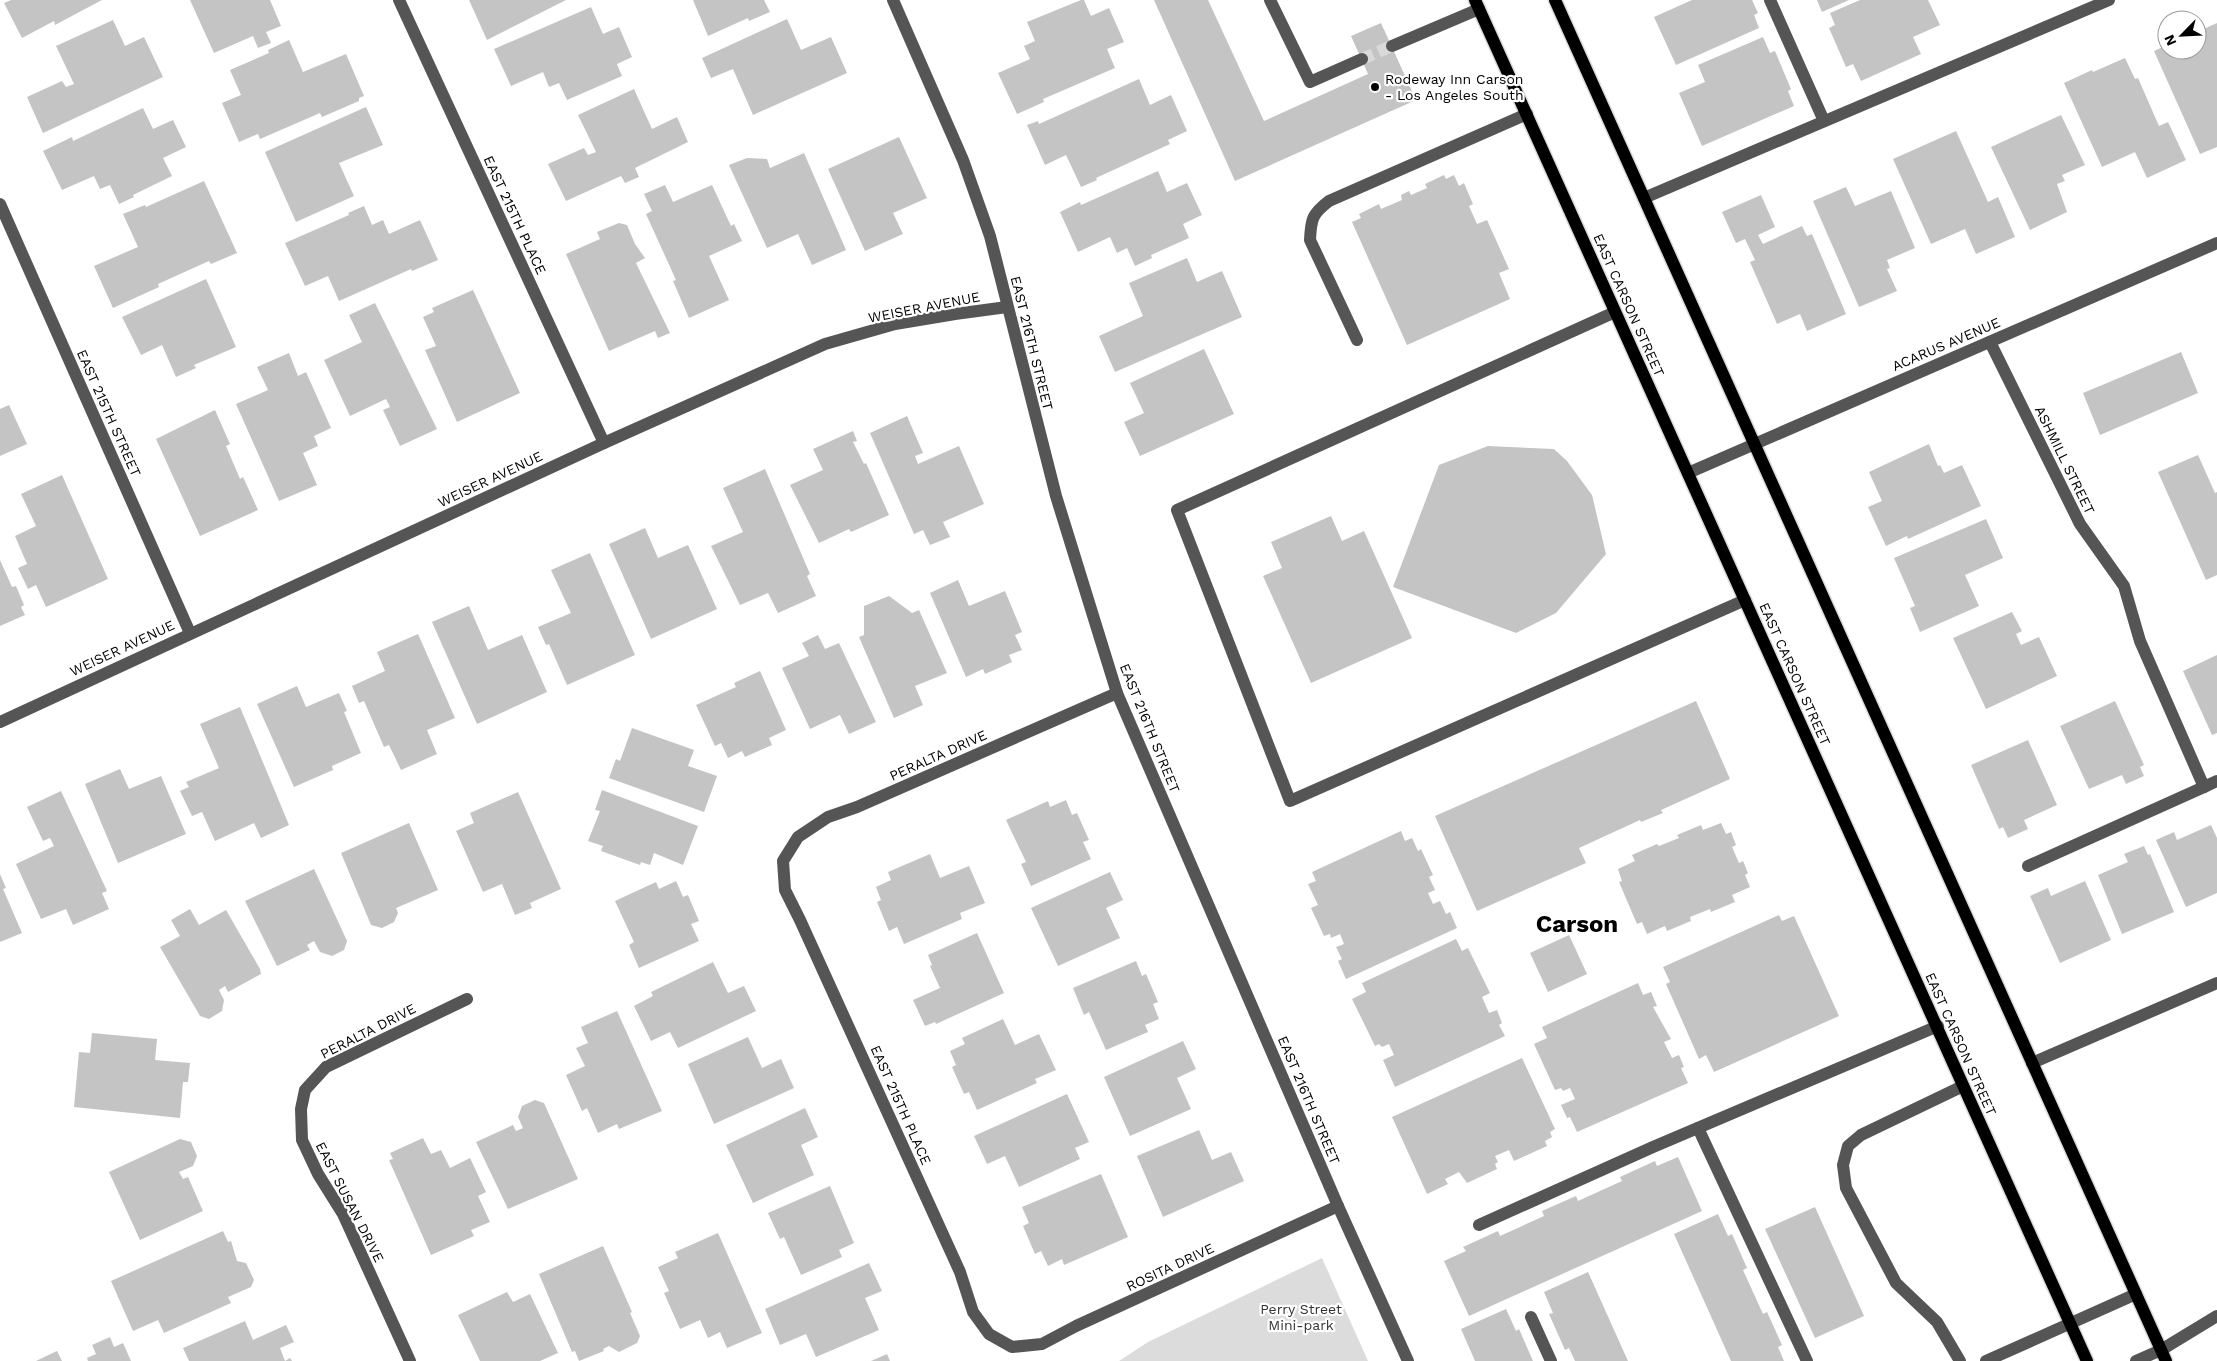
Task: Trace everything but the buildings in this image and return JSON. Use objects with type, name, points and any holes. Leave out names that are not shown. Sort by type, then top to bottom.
[{"type":"main road","points":[[1555,0],[2163,1355]]},
{"type":"main road","name":"EAST CARSON STREET","points":[[1477,4],[2087,1361]]},
{"type":"street","name":"EAST 215TH PLACE","points":[[399,0],[604,443]]},
{"type":"street","name":"EAST 216TH STREET","points":[[893,0],[963,160],[990,236],[1056,496],[1117,693],[1338,1206],[1408,1361]]},
{"type":"street","points":[[1270,0],[1310,82],[1362,59]]},
{"type":"street","points":[[1770,0],[1824,121]]},
{"type":"street","points":[[1644,198],[2109,0]]},
{"type":"street","points":[[1392,46],[1477,4]]},
{"type":"street","points":[[1357,340],[1310,240],[1310,223],[1316,210],[1329,201],[1527,114]]},
{"type":"street","name":"EAST 215TH STREET","points":[[0,204],[190,634]]},
{"type":"street","name":"ACARUS AVENUE","points":[[1688,473],[2217,243]]},
{"type":"street","name":"WEISER AVENUE","points":[[0,722],[604,443],[825,344],[895,324],[1007,308]]},
{"type":"street","points":[[1615,312],[1177,510],[1290,801],[1745,600]]},
{"type":"street","name":"ASHMILL STREET","points":[[1990,342],[2080,524],[2124,586],[2140,641],[2204,787]]},
{"type":"street","name":"PERALTA DRIVE","points":[[783,861],[798,837],[828,817],[857,807],[1117,693]]},
{"type":"street","points":[[2028,866],[2217,781]]},
{"type":"street","name":"EAST 215TH PLACE","points":[[783,861],[785,890],[956,1263],[973,1312],[989,1334],[1012,1347]]},
{"type":"street","points":[[2032,1062],[2217,983]]},
{"type":"street","name":"PERALTA DRIVE","points":[[301,1108],[305,1090],[326,1067],[467,999]]},
{"type":"street","points":[[1478,1225],[1698,1128],[1938,1026]]},
{"type":"street","points":[[1960,1361],[1937,1322],[1896,1283],[1846,1188],[1843,1165],[1848,1146],[1861,1135],[1963,1086]]},
{"type":"street","name":"EAST SUSAN DRIVE","points":[[301,1108],[302,1140],[318,1174],[342,1214],[410,1361]]},
{"type":"street","points":[[1698,1128],[1807,1361]]},
{"type":"street","name":"ROSITA DRIVE","points":[[1012,1347],[1042,1344],[1076,1326],[1338,1206]]},
{"type":"street","points":[[1986,1361],[2136,1294]]},
{"type":"street","points":[[2136,1361],[2163,1355],[2217,1316]]},
{"type":"street","points":[[1531,1317],[1551,1361]]},
{"type":"green space","name":"Perry Street Mini-park","points":[[1322,1258],[1368,1361],[1119,1361],[1148,1342]]},
{"type":"tunnel","points":[[1362,59],[1392,46]]},
{"type":"place","name":"Rodeway Inn Carson - Los Angeles South","points":[[1375,87]]},
{"type":"district","name":"Carson","points":[[1577,924]]}]
